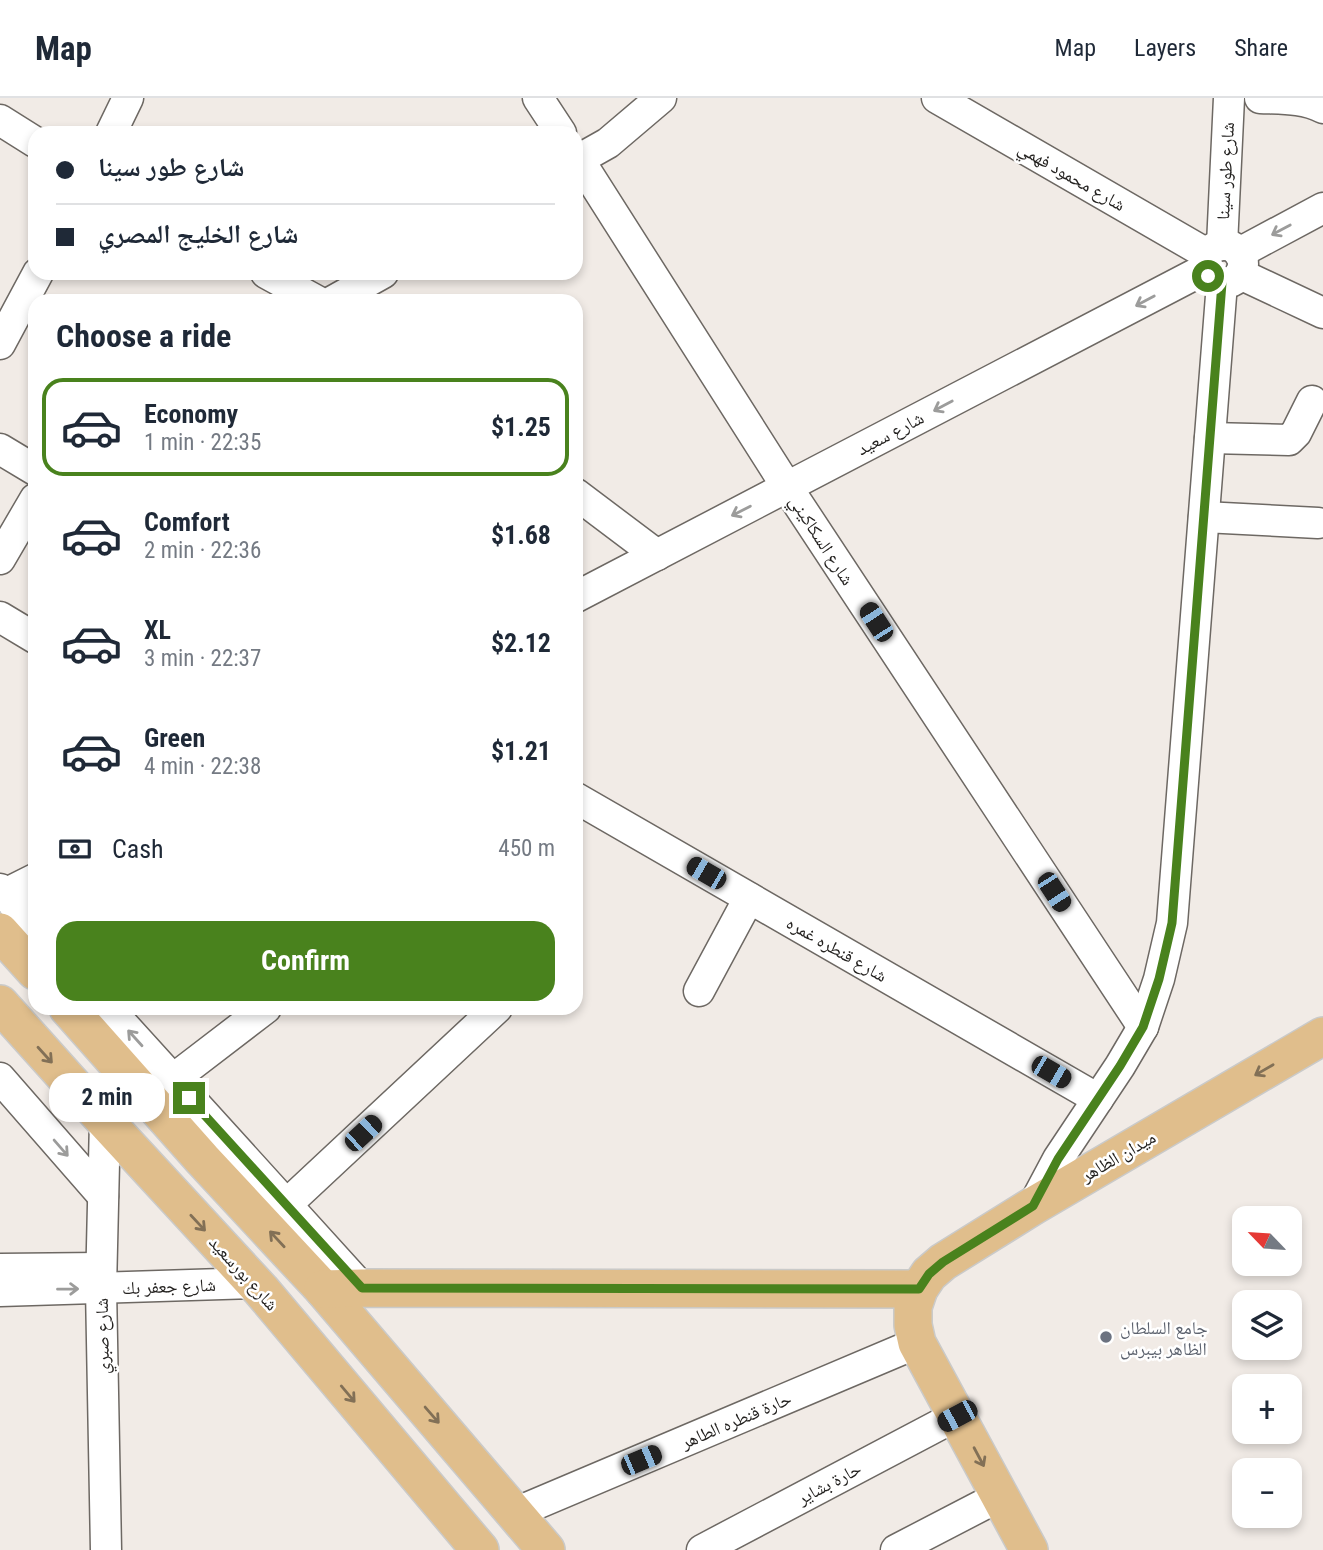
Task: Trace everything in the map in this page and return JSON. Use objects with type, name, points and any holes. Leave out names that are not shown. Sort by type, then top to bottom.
[{"type":"main road","name":"شارع بورسعيد","points":[[0,1004],[254,1283],[480,1550]]},
{"type":"main road","points":[[76,1015],[160,1089],[323,1289],[546,1550]]},
{"type":"main road","name":"ميدان الظاهر","points":[[919,1289],[929,1274],[943,1262],[1033,1206],[1323,1036]]},
{"type":"main road","points":[[323,1289],[919,1289],[913,1307],[913,1325],[918,1343],[1029,1550]]},
{"type":"street","points":[[114,126],[128,98]]},
{"type":"street","points":[[538,98],[556,126]]},
{"type":"street","points":[[583,155],[608,142],[661,98]]},
{"type":"street","name":"شارع محمود فهمي","points":[[937,98],[1223,263],[1323,313]]},
{"type":"street","name":"شارع طور سينا","points":[[1033,1206],[1058,1159],[1143,1027],[1159,979],[1172,923],[1223,263],[1229,98]]},
{"type":"street","points":[[1260,98],[1297,99],[1315,103],[1323,108]]},
{"type":"street","points":[[0,120],[28,138]]},
{"type":"street","name":"شارع السكاكيني","points":[[583,167],[786,487],[1143,1027]]},
{"type":"street","name":"شارع سعيد","points":[[583,593],[1223,263],[1323,208]]},
{"type":"street","points":[[0,344],[34,280]]},
{"type":"street","points":[[279,280],[304,294]]},
{"type":"street","points":[[344,294],[367,280]]},
{"type":"street","points":[[1210,438],[1289,440],[1296,433],[1312,401]]},
{"type":"street","points":[[0,449],[28,466]]},
{"type":"street","points":[[583,499],[657,555]]},
{"type":"street","points":[[0,559],[28,511]]},
{"type":"street","points":[[1204,517],[1318,523]]},
{"type":"street","points":[[0,617],[28,634]]},
{"type":"street","name":"شارع قنطره غمره","points":[[583,802],[1098,1099]]},
{"type":"street","points":[[23,947],[3,891],[28,882]]},
{"type":"street","points":[[699,991],[749,898]]},
{"type":"street","points":[[112,1015],[160,1089],[286,1205],[362,1288]]},
{"type":"street","points":[[160,1089],[257,1015]]},
{"type":"street","points":[[286,1205],[490,1015]]},
{"type":"street","points":[[0,1078],[103,1196]]},
{"type":"street","name":"شارع صبري","points":[[105,1121],[101,1278],[106,1550]]},
{"type":"street","name":"شارع جعفر بك","points":[[0,1269],[101,1278],[254,1283]]},
{"type":"street","name":"شارع جعفر بك","points":[[0,1291],[101,1278]]},
{"type":"street","name":"حارة قنطره الطاهر","points":[[515,1513],[918,1343]]},
{"type":"street","name":"حارة بشاير","points":[[702,1550],[957,1416]]},
{"type":"street","points":[[896,1550],[1000,1496]]},
{"type":"place","name":"جامع السلطان الظاهر بيبرس","points":[[1106,1337]]},
{"type":"route","points":[[189,1098],[362,1288],[919,1289],[929,1274],[943,1262],[1033,1206],[1058,1159],[1143,1027],[1159,979],[1172,923],[1222,283],[1208,276]]}]
